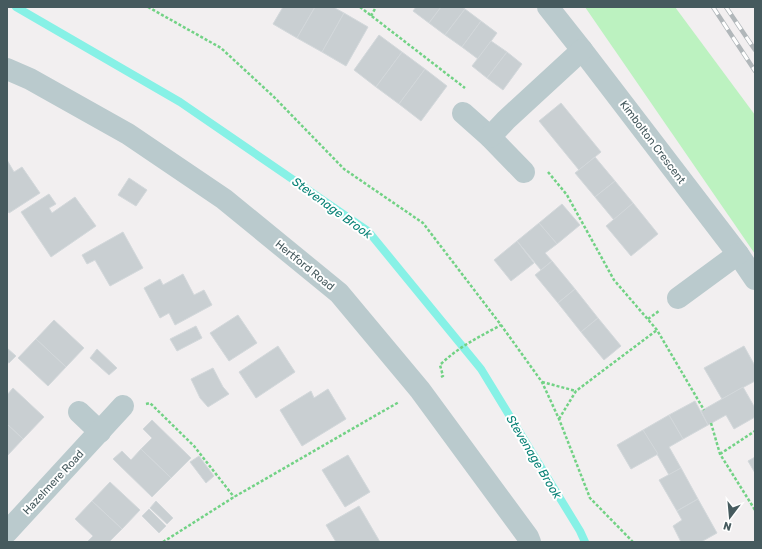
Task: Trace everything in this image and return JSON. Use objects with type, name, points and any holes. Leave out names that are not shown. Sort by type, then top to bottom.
[{"type":"street","name":"Kimbolton Crescent","points":[[548,7],[738,254],[755,279]]},
{"type":"street","points":[[490,137],[506,120],[582,50]]},
{"type":"street","name":"Hertford Road","points":[[7,69],[30,79],[128,134],[224,199],[339,293],[420,390],[530,542]]},
{"type":"street","points":[[463,113],[490,137],[534,169]]},
{"type":"street","points":[[678,298],[738,254]]},
{"type":"street","name":"Hazelmere Road","points":[[7,532],[123,406]]},
{"type":"street","points":[[79,412],[100,432]]},
{"type":"path","points":[[148,7],[221,48],[274,97],[344,169],[423,223],[501,325],[542,382],[559,419],[590,498],[633,542]]},
{"type":"path","points":[[360,7],[469,92]]},
{"type":"path","points":[[370,16],[376,7]]},
{"type":"path","points":[[534,169],[567,195],[614,280],[657,330],[704,410]]},
{"type":"path","points":[[446,359],[467,343],[501,325]]},
{"type":"path","points":[[559,419],[576,391],[657,330]]},
{"type":"path","points":[[542,382],[576,391]]},
{"type":"path","points":[[163,542],[234,497],[420,390]]},
{"type":"path","points":[[123,406],[150,403],[194,446],[234,497]]},
{"type":"path","points":[[711,423],[720,454],[755,510]]},
{"type":"path","points":[[720,454],[755,431]]},
{"type":"green space","points":[[585,7],[675,7],[755,115],[755,254]]},
{"type":"building","points":[[283,7],[315,7],[297,38],[273,24]]},
{"type":"building","points":[[315,7],[333,7],[344,13],[322,52],[297,38]]},
{"type":"building","points":[[416,7],[441,7],[429,23],[413,11]]},
{"type":"building","points":[[441,7],[462,7],[465,9],[445,35],[429,23]]},
{"type":"building","points":[[465,9],[481,21],[462,47],[445,35]]},
{"type":"building","points":[[344,13],[368,27],[346,66],[322,52]]},
{"type":"building","points":[[481,21],[497,33],[478,59],[462,47]]},
{"type":"building","points":[[379,35],[402,52],[376,87],[354,70]]},
{"type":"building","points":[[491,41],[507,52],[487,78],[472,66]]},
{"type":"building","points":[[402,52],[425,69],[399,104],[376,87]]},
{"type":"building","points":[[507,52],[522,64],[503,90],[487,78]]},
{"type":"building","points":[[425,69],[447,86],[421,121],[399,104]]},
{"type":"building","points":[[561,103],[601,152],[579,170],[539,121]]},
{"type":"building","points":[[595,157],[615,181],[595,197],[575,173]]},
{"type":"building","points":[[7,160],[14,172],[22,167],[40,193],[9,213],[7,210]]},
{"type":"building","points":[[129,178],[147,190],[136,206],[118,195]]},
{"type":"building","points":[[615,181],[633,203],[614,220],[595,197]]},
{"type":"building","points":[[49,194],[56,204],[49,208],[52,213],[75,197],[96,226],[51,257],[21,212]]},
{"type":"building","points":[[633,203],[658,234],[631,256],[606,226]]},
{"type":"building","points":[[562,204],[580,225],[557,244],[539,223]]},
{"type":"building","points":[[539,223],[557,244],[545,253],[552,261],[541,270],[517,241]]},
{"type":"building","points":[[123,232],[143,268],[110,286],[95,260],[87,264],[82,255]]},
{"type":"building","points":[[517,241],[534,263],[511,281],[494,260]]},
{"type":"building","points":[[552,261],[575,289],[558,303],[535,275]]},
{"type":"building","points":[[183,274],[194,295],[204,290],[212,305],[175,325],[169,313],[160,318],[144,288],[160,279],[163,285]]},
{"type":"building","points":[[575,289],[598,318],[581,332],[558,303]]},
{"type":"building","points":[[238,315],[257,343],[229,361],[210,333]]},
{"type":"building","points":[[598,318],[621,346],[604,360],[581,332]]},
{"type":"building","points":[[54,320],[84,348],[66,367],[36,339]]},
{"type":"building","points":[[196,326],[202,338],[177,351],[170,339]]},
{"type":"building","points":[[36,339],[66,367],[48,386],[18,358]]},
{"type":"building","points":[[278,346],[295,372],[256,398],[239,372]]},
{"type":"building","points":[[744,346],[755,366],[755,381],[722,399],[704,368]]},
{"type":"building","points":[[7,348],[16,356],[9,363],[7,362]]},
{"type":"building","points":[[97,349],[117,368],[109,375],[90,358]]},
{"type":"building","points":[[213,368],[223,387],[229,394],[208,407],[200,398],[191,379]]},
{"type":"building","points":[[743,387],[755,408],[755,417],[734,429],[726,415],[708,425],[701,411]]},
{"type":"building","points":[[13,388],[44,417],[23,439],[7,424],[7,395]]},
{"type":"building","points":[[328,389],[346,419],[302,446],[280,410],[311,391],[314,398]]},
{"type":"building","points":[[695,401],[708,425],[683,439],[669,415]]},
{"type":"building","points":[[669,415],[683,439],[669,447],[681,468],[669,475],[643,430]]},
{"type":"building","points":[[152,420],[191,458],[171,478],[141,449],[152,438],[143,429]]},
{"type":"building","points":[[7,424],[23,439],[7,456]]},
{"type":"building","points":[[643,430],[658,454],[631,469],[617,445]]},
{"type":"building","points":[[141,449],[171,478],[152,497],[113,459],[122,451],[131,460]]},
{"type":"building","points":[[348,455],[370,492],[345,507],[322,470]]},
{"type":"building","points":[[199,456],[214,476],[206,483],[190,462]]},
{"type":"building","points":[[755,457],[755,473],[748,461]]},
{"type":"building","points":[[681,468],[698,499],[677,511],[659,480]]},
{"type":"building","points":[[110,482],[140,510],[122,529],[92,501]]},
{"type":"building","points":[[698,499],[717,533],[701,542],[681,542],[673,526],[682,520],[677,511]]},
{"type":"building","points":[[92,501],[122,529],[109,542],[87,542],[93,536],[75,519]]},
{"type":"building","points":[[156,501],[173,518],[167,524],[150,508]]},
{"type":"building","points":[[359,506],[380,542],[336,542],[326,525]]},
{"type":"building","points":[[149,509],[166,526],[159,533],[142,516]]},
{"type":"waterway","name":"Stevenage Brook","points":[[16,7],[180,102],[368,231],[481,369],[580,531],[585,542]]},
{"type":"railway","points":[[713,7],[755,71]]},
{"type":"railway","points":[[726,7],[755,50]]}]
